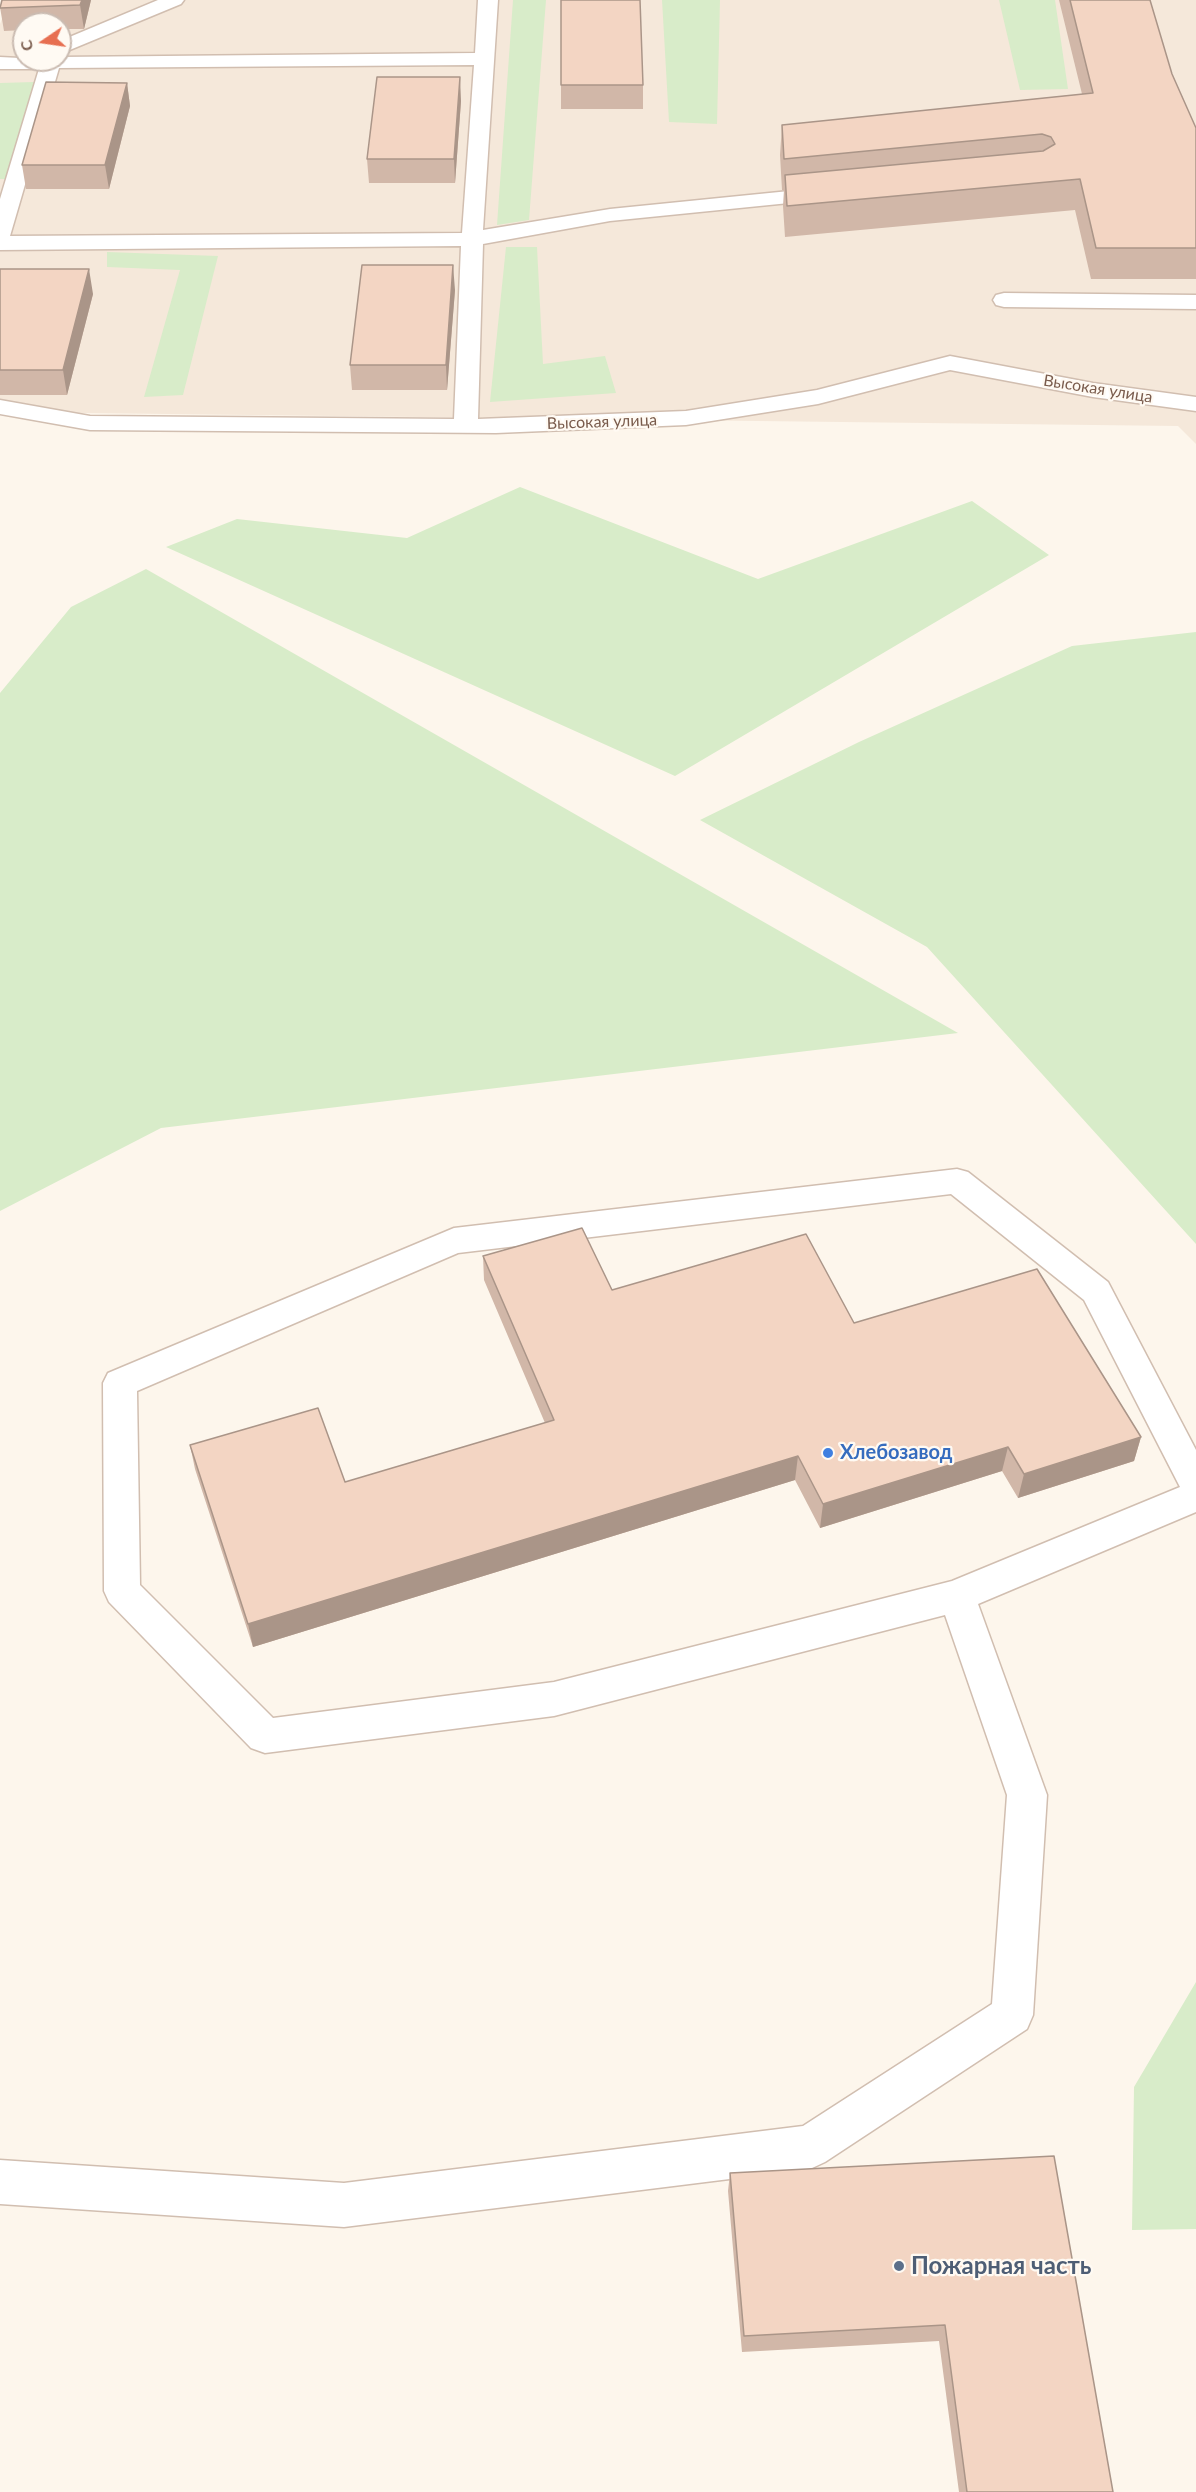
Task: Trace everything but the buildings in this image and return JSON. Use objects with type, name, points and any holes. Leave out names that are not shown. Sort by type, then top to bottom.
[{"type":"street","points":[[72,45],[174,0]]},
{"type":"street","points":[[466,426],[472,239],[488,0]]},
{"type":"street","points":[[72,58],[485,59]]},
{"type":"street","points":[[0,235],[40,72]]},
{"type":"street","points":[[0,243],[472,239],[610,215],[848,192]]},
{"type":"street","points":[[1004,300],[1196,302]]},
{"type":"street","name":"Высокая улица","points":[[0,407],[90,423],[466,426],[686,418],[818,397],[950,363],[1093,390],[1196,404]]},
{"type":"street","points":[[1196,1484],[1096,1291],[957,1181],[454,1241],[120,1383],[122,1591],[264,1736],[554,1699],[957,1596],[1196,1496]]},
{"type":"street","points":[[0,2182],[344,2205],[810,2147],[1012,2015],[1027,1795],[957,1596]]},
{"type":"shaded area","points":[[9,0],[1196,0],[1196,444],[1178,426],[0,412],[0,24]]},
{"type":"green space","points":[[513,0],[546,0],[529,220],[497,225]]},
{"type":"green space","points":[[662,0],[720,0],[717,124],[669,122]]},
{"type":"green space","points":[[999,0],[1055,0],[1068,89],[1020,90]]},
{"type":"green space","points":[[34,82],[7,179],[0,179],[0,83]]},
{"type":"green space","points":[[506,247],[537,247],[543,364],[605,356],[616,393],[490,402]]},
{"type":"green space","points":[[107,252],[218,256],[183,395],[144,397],[180,270],[107,267]]},
{"type":"green space","points":[[520,487],[758,579],[972,501],[1049,555],[675,776],[166,547],[237,519],[407,538]]},
{"type":"green space","points":[[146,569],[958,1033],[161,1128],[0,1211],[0,693],[71,607]]},
{"type":"green space","points":[[1196,632],[1196,1244],[927,947],[700,820],[859,742],[1072,646]]},
{"type":"green space","points":[[1196,1982],[1196,2229],[1132,2230],[1134,2087]]},
{"type":"place","name":"Хлебозавод","points":[[828,1453]]},
{"type":"place","name":"Пожарная часть","points":[[899,2266]]}]
